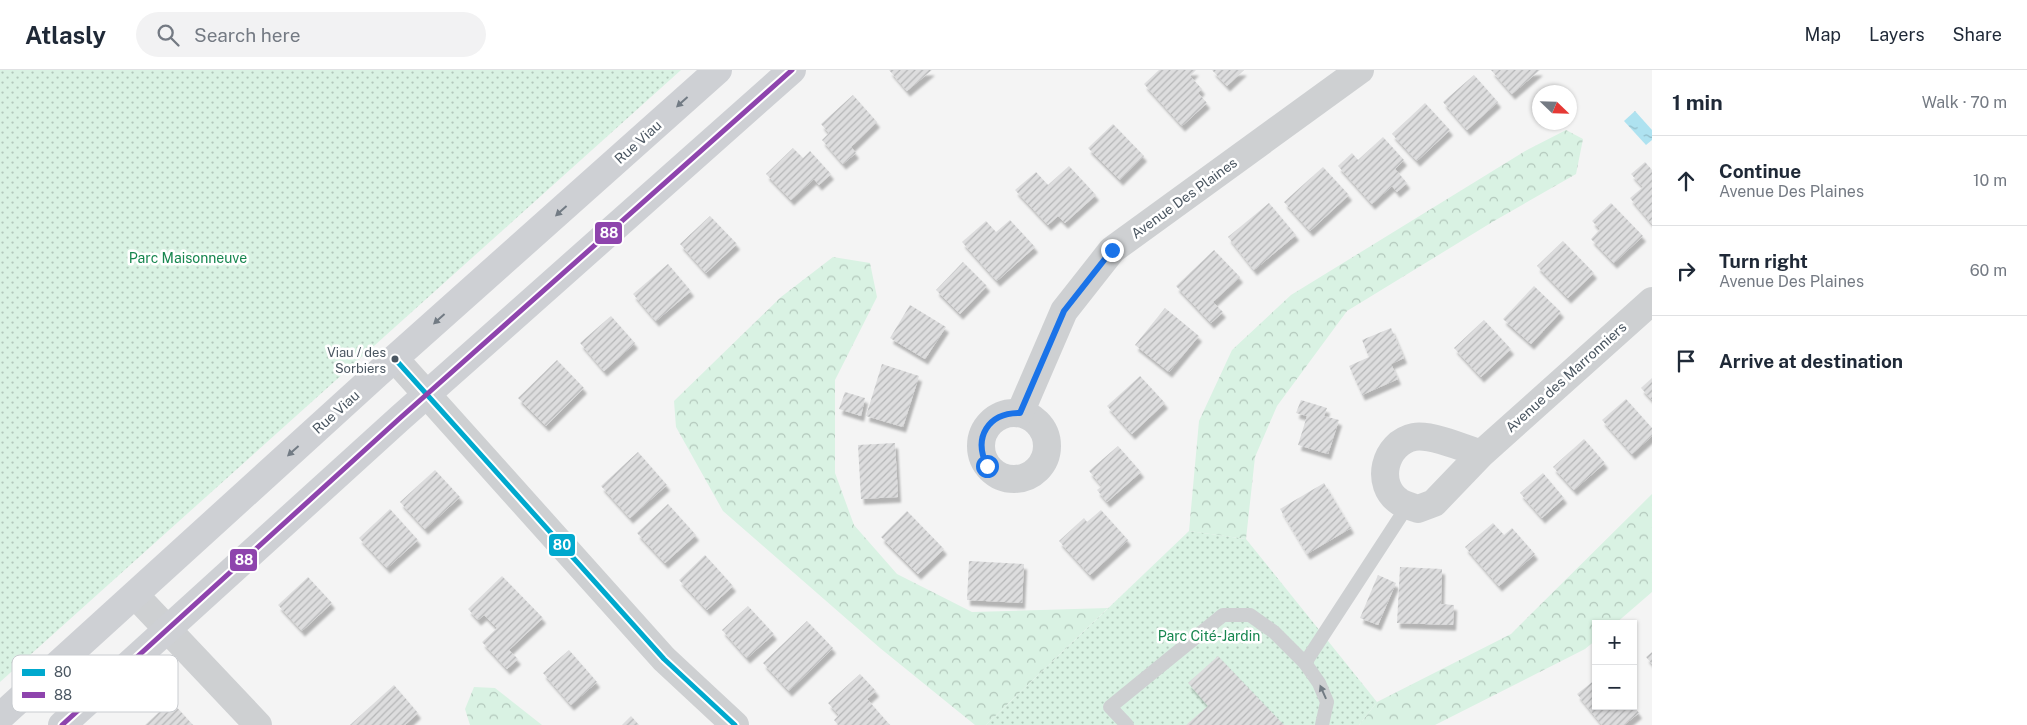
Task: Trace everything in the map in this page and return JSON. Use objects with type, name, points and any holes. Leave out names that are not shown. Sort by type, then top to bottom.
[{"type":"main road","name":"Rue Viau","points":[[69,655],[718,70]]},
{"type":"main road","points":[[139,655],[426,395],[792,70]]},
{"type":"main road","name":"Rue Viau","points":[[0,717],[12,706]]},
{"type":"main road","points":[[62,725],[76,712]]},
{"type":"street","name":"Avenue Des Plaines","points":[[1020,413],[1064,311],[1112,250],[1360,70]]},
{"type":"street","name":"Avenue des Marronniers","points":[[1408,505],[1418,509],[1434,503],[1481,454],[1652,301]]},
{"type":"street","points":[[395,359],[664,659],[735,725]]},
{"type":"street","points":[[1408,505],[1400,502],[1388,489],[1385,473],[1387,456],[1400,441],[1416,436],[1433,439],[1481,454]]},
{"type":"street","points":[[135,595],[258,725]]},
{"type":"lane","points":[[1305,663],[1408,505]]},
{"type":"lane","points":[[1127,725],[1110,707],[1223,614],[1250,615],[1274,632],[1305,663],[1319,683],[1327,702],[1322,725]]},
{"type":"green space","name":"Parc Maisonneuve","points":[[0,70],[681,70],[30,655],[12,655],[12,671],[0,682]]},
{"type":"green space","points":[[1566,130],[1583,139],[1576,174],[1494,221],[1347,311],[1277,406],[1255,457],[1246,539],[1189,531],[1199,421],[1232,350],[1291,295],[1527,150]]},
{"type":"green space","points":[[833,257],[870,263],[877,297],[835,380],[835,473],[854,525],[897,574],[972,612],[1108,608],[986,725],[975,725],[880,648],[723,511],[676,427],[674,401],[781,297]]},
{"type":"green space","points":[[1652,494],[1652,592],[1620,620],[1592,620],[1592,643],[1585,649],[1435,725],[1359,725],[1377,702],[1511,634]]},
{"type":"green space","name":"Parc Cité-Jardin","points":[[1189,531],[1246,539],[1377,702],[1359,725],[986,725]]},
{"type":"green space","points":[[474,687],[495,688],[542,725],[470,725],[465,709]]},
{"type":"water","points":[[1635,111],[1652,130],[1652,140],[1646,145],[1624,121]]},
{"type":"building","points":[[889,70],[932,70],[907,91]]},
{"type":"building","points":[[1159,70],[1196,70],[1190,76],[1202,89],[1198,93],[1207,103],[1182,126],[1144,84]]},
{"type":"building","points":[[1212,70],[1244,70],[1227,86]]},
{"type":"building","points":[[1491,70],[1540,70],[1512,94]]},
{"type":"building","points":[[1474,75],[1498,102],[1467,130],[1443,102]]},
{"type":"building","points":[[853,95],[877,122],[851,147],[856,153],[843,164],[822,140],[829,133],[821,124]]},
{"type":"building","points":[[1425,103],[1450,130],[1417,161],[1392,134]]},
{"type":"building","points":[[1113,124],[1144,156],[1120,180],[1088,148]]},
{"type":"building","points":[[1383,137],[1404,160],[1395,169],[1407,183],[1397,192],[1392,186],[1372,204],[1338,166],[1352,153],[1358,160]]},
{"type":"building","points":[[793,148],[803,158],[810,151],[831,174],[819,185],[814,179],[791,200],[766,174]]},
{"type":"building","points":[[1645,162],[1652,170],[1652,224],[1630,198],[1643,187],[1631,174]]},
{"type":"building","points":[[1069,166],[1096,195],[1065,223],[1058,216],[1048,225],[1015,190],[1036,172],[1048,185]]},
{"type":"building","points":[[1323,167],[1349,195],[1310,231],[1284,202]]},
{"type":"building","points":[[1269,203],[1296,235],[1254,270],[1228,237]]},
{"type":"building","points":[[1611,203],[1643,236],[1614,263],[1591,239],[1600,229],[1592,221]]},
{"type":"building","points":[[710,216],[737,244],[706,273],[680,244]]},
{"type":"building","points":[[1010,220],[1035,247],[997,281],[962,242],[986,221],[996,232]]},
{"type":"building","points":[[1563,241],[1594,273],[1568,298],[1537,266]]},
{"type":"building","points":[[1214,250],[1240,277],[1213,302],[1223,312],[1211,323],[1176,286]]},
{"type":"building","points":[[963,262],[987,286],[960,314],[936,290]]},
{"type":"building","points":[[668,264],[691,291],[656,321],[633,294]]},
{"type":"building","points":[[1534,286],[1561,312],[1531,344],[1503,319]]},
{"type":"building","points":[[910,305],[946,327],[925,359],[890,338]]},
{"type":"building","points":[[1165,308],[1199,336],[1169,372],[1135,345]]},
{"type":"building","points":[[611,316],[635,343],[604,371],[580,343]]},
{"type":"building","points":[[1484,320],[1511,349],[1481,377],[1454,348]]},
{"type":"building","points":[[1391,328],[1404,358],[1391,364],[1398,379],[1362,395],[1349,366],[1369,357],[1362,340]]},
{"type":"building","points":[[557,360],[584,388],[546,426],[518,398]]},
{"type":"building","points":[[882,364],[919,376],[903,427],[866,416]]},
{"type":"building","points":[[1140,376],[1165,403],[1132,434],[1107,406]]},
{"type":"building","points":[[1652,378],[1652,400],[1641,388]]},
{"type":"building","points":[[845,392],[865,398],[861,416],[839,409]]},
{"type":"building","points":[[1626,399],[1652,428],[1652,436],[1632,454],[1602,420]]},
{"type":"building","points":[[1301,400],[1327,408],[1324,416],[1339,420],[1328,454],[1298,445],[1307,416],[1296,413]]},
{"type":"building","points":[[1584,439],[1605,463],[1574,490],[1553,467]]},
{"type":"building","points":[[895,443],[898,497],[861,499],[858,445]]},
{"type":"building","points":[[1118,446],[1141,472],[1107,502],[1097,490],[1102,486],[1089,471]]},
{"type":"building","points":[[638,452],[667,485],[630,518],[601,486]]},
{"type":"building","points":[[435,470],[460,497],[425,529],[400,502]]},
{"type":"building","points":[[1543,473],[1564,498],[1542,518],[1520,493]]},
{"type":"building","points":[[1324,483],[1351,528],[1307,554],[1280,509]]},
{"type":"building","points":[[668,504],[696,535],[665,563],[637,533]]},
{"type":"building","points":[[390,509],[418,540],[387,568],[359,538]]},
{"type":"building","points":[[1101,510],[1128,540],[1090,575],[1059,541],[1084,518],[1087,522]]},
{"type":"building","points":[[907,511],[944,549],[918,574],[881,537]]},
{"type":"building","points":[[1493,523],[1504,535],[1512,528],[1535,554],[1499,586],[1465,547]]},
{"type":"building","points":[[705,555],[733,586],[707,610],[679,580]]},
{"type":"building","points":[[969,561],[1024,564],[1022,603],[967,600]]},
{"type":"building","points":[[1400,567],[1442,569],[1441,604],[1454,605],[1453,625],[1397,623]]},
{"type":"building","points":[[1378,575],[1396,583],[1378,625],[1360,618]]},
{"type":"building","points":[[502,576],[543,618],[509,650],[518,659],[507,669],[482,642],[497,628],[484,615],[478,620],[468,609]]},
{"type":"building","points":[[308,577],[332,603],[302,631],[278,605]]},
{"type":"building","points":[[748,606],[774,634],[747,658],[722,630]]},
{"type":"building","points":[[807,621],[833,648],[789,691],[763,663]]},
{"type":"building","points":[[569,650],[597,682],[571,705],[543,673]]},
{"type":"building","points":[[1652,652],[1652,664],[1646,657]]},
{"type":"building","points":[[1218,656],[1284,725],[1186,725],[1208,706],[1188,683]]},
{"type":"building","points":[[860,674],[876,691],[867,699],[890,725],[838,725],[834,720],[839,715],[828,703]]},
{"type":"building","points":[[1592,682],[1592,710],[1637,710],[1639,713],[1624,725],[1602,725],[1577,694]]},
{"type":"building","points":[[394,685],[418,713],[405,725],[350,725]]},
{"type":"building","points":[[178,709],[193,725],[145,725],[159,712],[178,712]]},
{"type":"building","points":[[631,716],[639,725],[622,725]]},
{"type":"transit line","name":"88","points":[[139,655],[399,419],[792,70]]},
{"type":"transit line","name":"80","points":[[395,359],[664,659],[735,725]]},
{"type":"transit line","name":"88","points":[[62,725],[76,712]]},
{"type":"place","name":"Viau / des Sorbiers","points":[[395,359]]},
{"type":"route","points":[[987,466],[982,456],[983,434],[989,424],[998,416],[1008,413],[1020,413],[1064,311],[1112,250]]}]
